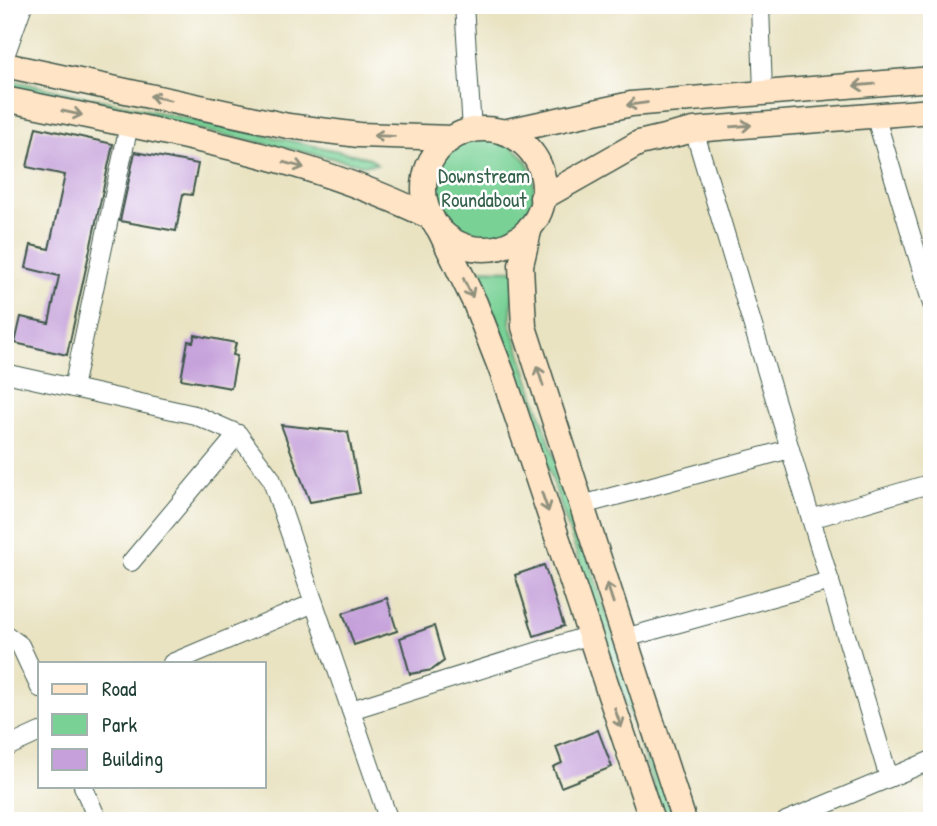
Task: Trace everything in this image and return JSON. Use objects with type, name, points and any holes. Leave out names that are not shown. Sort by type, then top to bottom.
[{"type":"main road","points":[[5,65],[288,126],[359,135],[503,132],[631,104],[932,79]]},
{"type":"main road","points":[[5,99],[129,125],[331,174],[378,192],[435,223],[454,241],[484,248],[505,245],[530,227]]},
{"type":"main road","points":[[542,198],[639,143],[694,130],[932,111]]},
{"type":"main road","points":[[503,132],[521,142],[535,158],[542,177],[542,198],[530,227],[521,265],[524,327],[684,821]]},
{"type":"main road","points":[[462,134],[436,154],[426,174],[425,197],[475,303],[503,375],[652,821]]},
{"type":"street","points":[[5,55],[23,5]]},
{"type":"street","points":[[462,134],[464,5]]},
{"type":"street","points":[[760,5],[763,93]]},
{"type":"street","points":[[875,115],[931,297]]},
{"type":"street","points":[[73,388],[129,125]]},
{"type":"street","points":[[694,130],[889,778]]},
{"type":"street","points":[[5,373],[195,415],[238,434],[271,478],[389,821]]},
{"type":"street","points":[[131,562],[238,434]]},
{"type":"street","points":[[582,505],[790,449]]},
{"type":"street","points":[[811,519],[932,483]]},
{"type":"street","points":[[625,638],[830,581]]},
{"type":"street","points":[[174,662],[314,603]]},
{"type":"street","points":[[5,634],[20,645],[38,684]]},
{"type":"street","points":[[351,710],[590,635]]},
{"type":"street","points":[[5,748],[38,733]]},
{"type":"street","points":[[786,821],[932,760]]},
{"type":"street","points":[[84,788],[98,821]]},
{"type":"green space","points":[[5,79],[370,158],[377,164],[364,165],[5,88]]},
{"type":"green space","name":"Downstream Roundabout","points":[[484,138],[503,142],[519,153],[530,169],[534,188],[530,207],[519,223],[503,234],[484,238],[465,234],[449,223],[438,207],[434,188],[438,169],[449,153],[465,142]]},
{"type":"green space","points":[[468,269],[516,270],[510,322],[675,821],[665,821],[510,352],[496,317]]},
{"type":"building","points":[[36,127],[113,144],[67,355],[15,343],[21,317],[49,323],[59,276],[26,268],[31,245],[49,249],[65,175],[27,167]]},
{"type":"building","points":[[135,152],[198,164],[192,195],[183,194],[176,231],[120,221]]},
{"type":"building","points":[[195,335],[236,343],[233,355],[237,356],[231,388],[181,379],[188,341],[193,342]]},
{"type":"building","points":[[281,425],[348,432],[360,493],[310,502]]},
{"type":"building","points":[[544,565],[564,626],[534,636],[515,575]]},
{"type":"building","points":[[387,598],[397,631],[354,645],[343,613]]},
{"type":"building","points":[[434,626],[444,661],[432,670],[410,674],[400,638]]},
{"type":"building","points":[[598,730],[612,767],[561,787],[553,767],[562,763],[556,747]]}]
